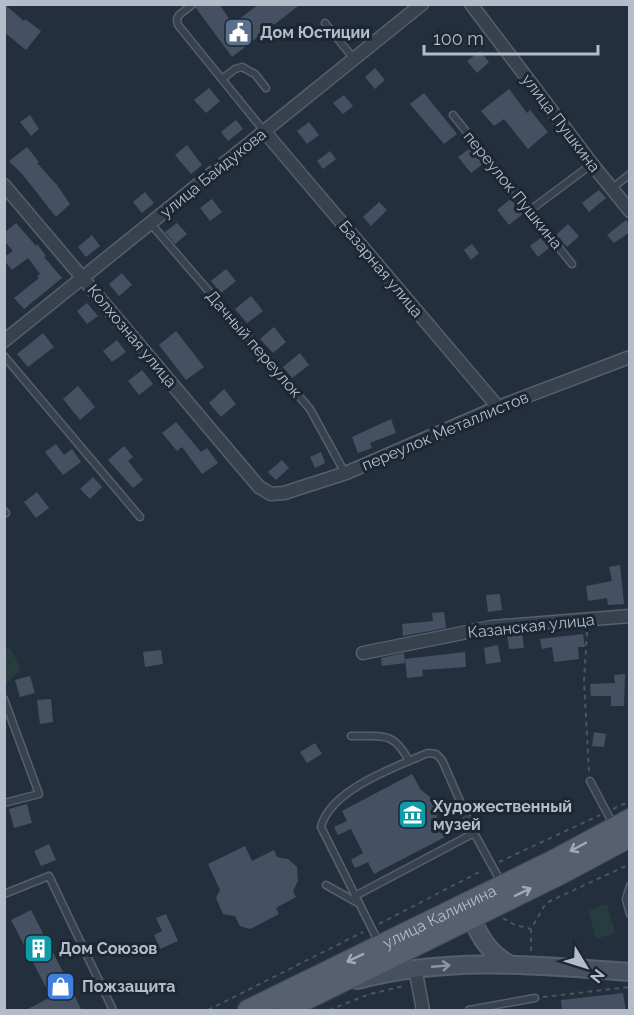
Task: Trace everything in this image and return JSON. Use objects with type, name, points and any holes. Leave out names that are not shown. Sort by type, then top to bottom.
[{"type":"main road","name":"улица Калинина","points":[[248,1011],[380,945],[467,911],[502,885],[619,824]]},
{"type":"main road","name":"улица Калинина","points":[[285,1011],[619,824]]},
{"type":"street","name":"улица Байдукова","points":[[4,341],[422,4]]},
{"type":"street","name":"улица Пушкина","points":[[471,4],[630,211]]},
{"type":"street","name":"Базарная улица","points":[[264,131],[498,407]]},
{"type":"street","name":"Колхозная улица","points":[[4,185],[259,487]]},
{"type":"street","name":"переулок Металлистов","points":[[259,487],[271,494],[284,493],[345,473],[498,407],[630,357]]},
{"type":"street","name":"Казанская улица","points":[[363,653],[492,627],[630,616]]},
{"type":"street","points":[[467,911],[481,938],[499,958],[509,964]]},
{"type":"street","points":[[466,964],[478,952],[481,938]]},
{"type":"street","points":[[333,986],[413,976],[466,964],[509,964],[630,972]]},
{"type":"street","points":[[413,976],[423,1011]]},
{"type":"lane","points":[[194,4],[179,15],[178,25],[264,131]]},
{"type":"lane","points":[[325,23],[354,59]]},
{"type":"lane","points":[[222,79],[235,69],[242,67],[255,74],[266,88]]},
{"type":"lane","name":"переулок Пушкина","points":[[453,115],[572,264]]},
{"type":"lane","points":[[529,211],[592,164]]},
{"type":"lane","points":[[611,189],[630,174]]},
{"type":"lane","name":"Дачный переулок","points":[[151,224],[310,409],[345,473]]},
{"type":"lane","points":[[4,356],[140,517]]},
{"type":"lane","points":[[4,699],[39,794],[4,803]]},
{"type":"lane","points":[[351,736],[389,737],[402,747],[409,761]]},
{"type":"lane","points":[[380,945],[321,827],[324,816],[334,803],[359,785],[428,753],[436,754],[442,760],[474,833],[502,885]]},
{"type":"lane","points":[[590,781],[619,824]]},
{"type":"lane","points":[[355,896],[474,833]]},
{"type":"lane","points":[[4,894],[49,876],[113,1011]]},
{"type":"lane","points":[[326,885],[358,903]]},
{"type":"lane","points":[[630,886],[626,899],[630,914]]},
{"type":"lane","points":[[469,1011],[535,998]]},
{"type":"path","points":[[588,620],[584,681],[590,781]]},
{"type":"path","points":[[497,863],[619,824]]},
{"type":"path","points":[[531,955],[531,929],[546,903],[630,864]]},
{"type":"path","points":[[374,926],[486,868]]},
{"type":"path","points":[[497,915],[515,925],[531,929]]},
{"type":"path","points":[[208,1011],[369,929]]},
{"type":"path","points":[[329,1011],[413,976]]},
{"type":"path","points":[[535,998],[630,987]]},
{"type":"green space","points":[[5,649],[11,649],[21,670],[5,684]]},
{"type":"green space","points":[[607,904],[615,933],[596,939],[588,910]]},
{"type":"building","points":[[4,4],[24,21],[25,19],[41,31],[26,50],[4,32]]},
{"type":"building","name":"Дом Юстиции","points":[[198,4],[219,4],[233,24],[259,4],[301,4],[232,57],[196,8]]},
{"type":"building","points":[[480,51],[489,62],[477,73],[467,61]]},
{"type":"building","points":[[375,68],[385,80],[375,89],[365,77]]},
{"type":"building","points":[[209,88],[220,101],[206,113],[194,100]]},
{"type":"building","points":[[509,89],[527,113],[530,110],[548,132],[528,149],[504,119],[494,126],[481,111]]},
{"type":"building","points":[[424,93],[457,134],[444,144],[410,104]]},
{"type":"building","points":[[344,95],[353,106],[343,114],[333,103]]},
{"type":"building","points":[[30,115],[39,129],[31,136],[20,122]]},
{"type":"building","points":[[236,120],[243,129],[228,141],[221,132]]},
{"type":"building","points":[[309,122],[319,135],[307,144],[297,131]]},
{"type":"building","points":[[187,145],[202,165],[191,174],[175,155]]},
{"type":"building","points":[[27,147],[70,204],[56,217],[9,161]]},
{"type":"building","points":[[472,147],[484,163],[471,173],[458,157]]},
{"type":"building","points":[[330,151],[336,159],[323,169],[317,161]]},
{"type":"building","points":[[599,190],[606,198],[589,212],[582,203]]},
{"type":"building","points":[[145,192],[154,203],[142,213],[133,202]]},
{"type":"building","points":[[512,198],[524,213],[509,225],[497,210]]},
{"type":"building","points":[[212,199],[222,212],[210,221],[200,208]]},
{"type":"building","points":[[379,202],[387,210],[371,226],[363,217]]},
{"type":"building","points":[[626,220],[630,225],[630,232],[614,243],[607,235]]},
{"type":"building","points":[[16,223],[36,246],[37,244],[46,256],[44,257],[62,278],[24,309],[14,298],[39,278],[37,276],[40,274],[28,258],[12,270],[4,260],[4,257],[13,251],[4,241],[4,233]]},
{"type":"building","points":[[177,223],[187,234],[175,244],[165,232]]},
{"type":"building","points":[[568,224],[579,236],[567,247],[556,235]]},
{"type":"building","points":[[92,235],[100,246],[86,257],[78,247]]},
{"type":"building","points":[[542,237],[550,247],[538,257],[530,246]]},
{"type":"building","points":[[472,244],[479,253],[471,260],[464,250]]},
{"type":"building","points":[[226,269],[236,281],[221,293],[211,281]]},
{"type":"building","points":[[122,273],[132,285],[119,296],[109,284]]},
{"type":"building","points":[[251,296],[263,311],[247,323],[235,309]]},
{"type":"building","points":[[87,303],[98,316],[87,324],[77,311]]},
{"type":"building","points":[[274,327],[286,342],[273,353],[260,339]]},
{"type":"building","points":[[176,331],[204,367],[186,380],[159,345]]},
{"type":"building","points":[[43,333],[54,347],[28,367],[17,354]]},
{"type":"building","points":[[117,340],[126,352],[112,362],[103,351]]},
{"type":"building","points":[[300,353],[309,365],[292,378],[283,367]]},
{"type":"building","points":[[142,370],[153,384],[139,395],[128,381]]},
{"type":"building","points":[[78,386],[95,407],[80,420],[63,399]]},
{"type":"building","points":[[224,389],[236,404],[221,417],[209,403]]},
{"type":"building","points":[[391,419],[396,433],[370,443],[372,448],[358,453],[352,437]]},
{"type":"building","points":[[176,422],[201,452],[207,448],[218,463],[202,474],[182,447],[177,451],[162,433]]},
{"type":"building","points":[[56,444],[64,455],[72,449],[81,462],[63,475],[45,452]]},
{"type":"building","points":[[124,446],[133,457],[128,461],[143,480],[133,488],[108,460]]},
{"type":"building","points":[[321,452],[325,463],[315,468],[310,457]]},
{"type":"building","points":[[282,460],[289,468],[276,480],[268,472]]},
{"type":"building","points":[[93,477],[102,487],[90,499],[80,489]]},
{"type":"building","points":[[37,492],[49,508],[36,518],[24,502]]},
{"type":"building","points":[[620,565],[624,604],[608,605],[607,598],[588,601],[586,586],[612,581],[609,567]]},
{"type":"building","points":[[500,594],[502,610],[488,612],[486,595]]},
{"type":"building","points":[[444,612],[446,628],[403,636],[402,624],[433,621],[432,613]]},
{"type":"building","points":[[522,633],[524,648],[509,649],[507,634]]},
{"type":"building","points":[[583,634],[585,647],[578,647],[579,659],[554,662],[552,647],[542,649],[540,639]]},
{"type":"building","points":[[498,645],[501,662],[486,664],[484,648]]},
{"type":"building","points":[[161,650],[163,664],[145,667],[143,652]]},
{"type":"building","points":[[465,652],[466,667],[422,670],[423,676],[407,678],[405,659]]},
{"type":"building","points":[[404,653],[405,663],[382,666],[381,658]]},
{"type":"building","points":[[625,674],[624,706],[611,706],[611,696],[591,696],[590,684],[615,683],[614,675]]},
{"type":"building","points":[[30,676],[35,693],[20,697],[15,680]]},
{"type":"building","points":[[51,699],[53,722],[40,724],[37,700]]},
{"type":"building","points":[[594,732],[606,734],[604,747],[592,746]]},
{"type":"building","points":[[315,743],[322,754],[307,763],[300,752]]},
{"type":"building","points":[[412,774],[421,790],[434,800],[438,811],[436,821],[445,837],[374,874],[368,862],[355,868],[351,860],[363,853],[351,829],[338,835],[334,827],[347,821],[342,811]]},
{"type":"building","points":[[27,804],[32,823],[14,828],[9,809]]},
{"type":"building","points":[[49,844],[56,860],[41,866],[34,851]]},
{"type":"building","points":[[245,846],[252,861],[274,850],[277,857],[288,859],[297,867],[298,881],[293,891],[296,897],[276,908],[279,914],[250,929],[240,926],[235,916],[223,914],[216,898],[220,890],[208,864]]},
{"type":"building","name":"Дом Союзов","points":[[31,910],[82,1011],[24,1011],[51,997],[11,920]]},
{"type":"building","points":[[166,914],[178,941],[160,949],[154,935],[162,931],[156,918]]},
{"type":"building","points":[[623,993],[626,1011],[562,1011],[561,1000]]},
{"type":"place","name":"Дом Юстиции","points":[[239,32]]},
{"type":"place","name":"Художественный музей","points":[[412,815]]},
{"type":"place","name":"Дом Союзов","points":[[38,948]]},
{"type":"place","name":"Пожзащита","points":[[61,986]]}]
